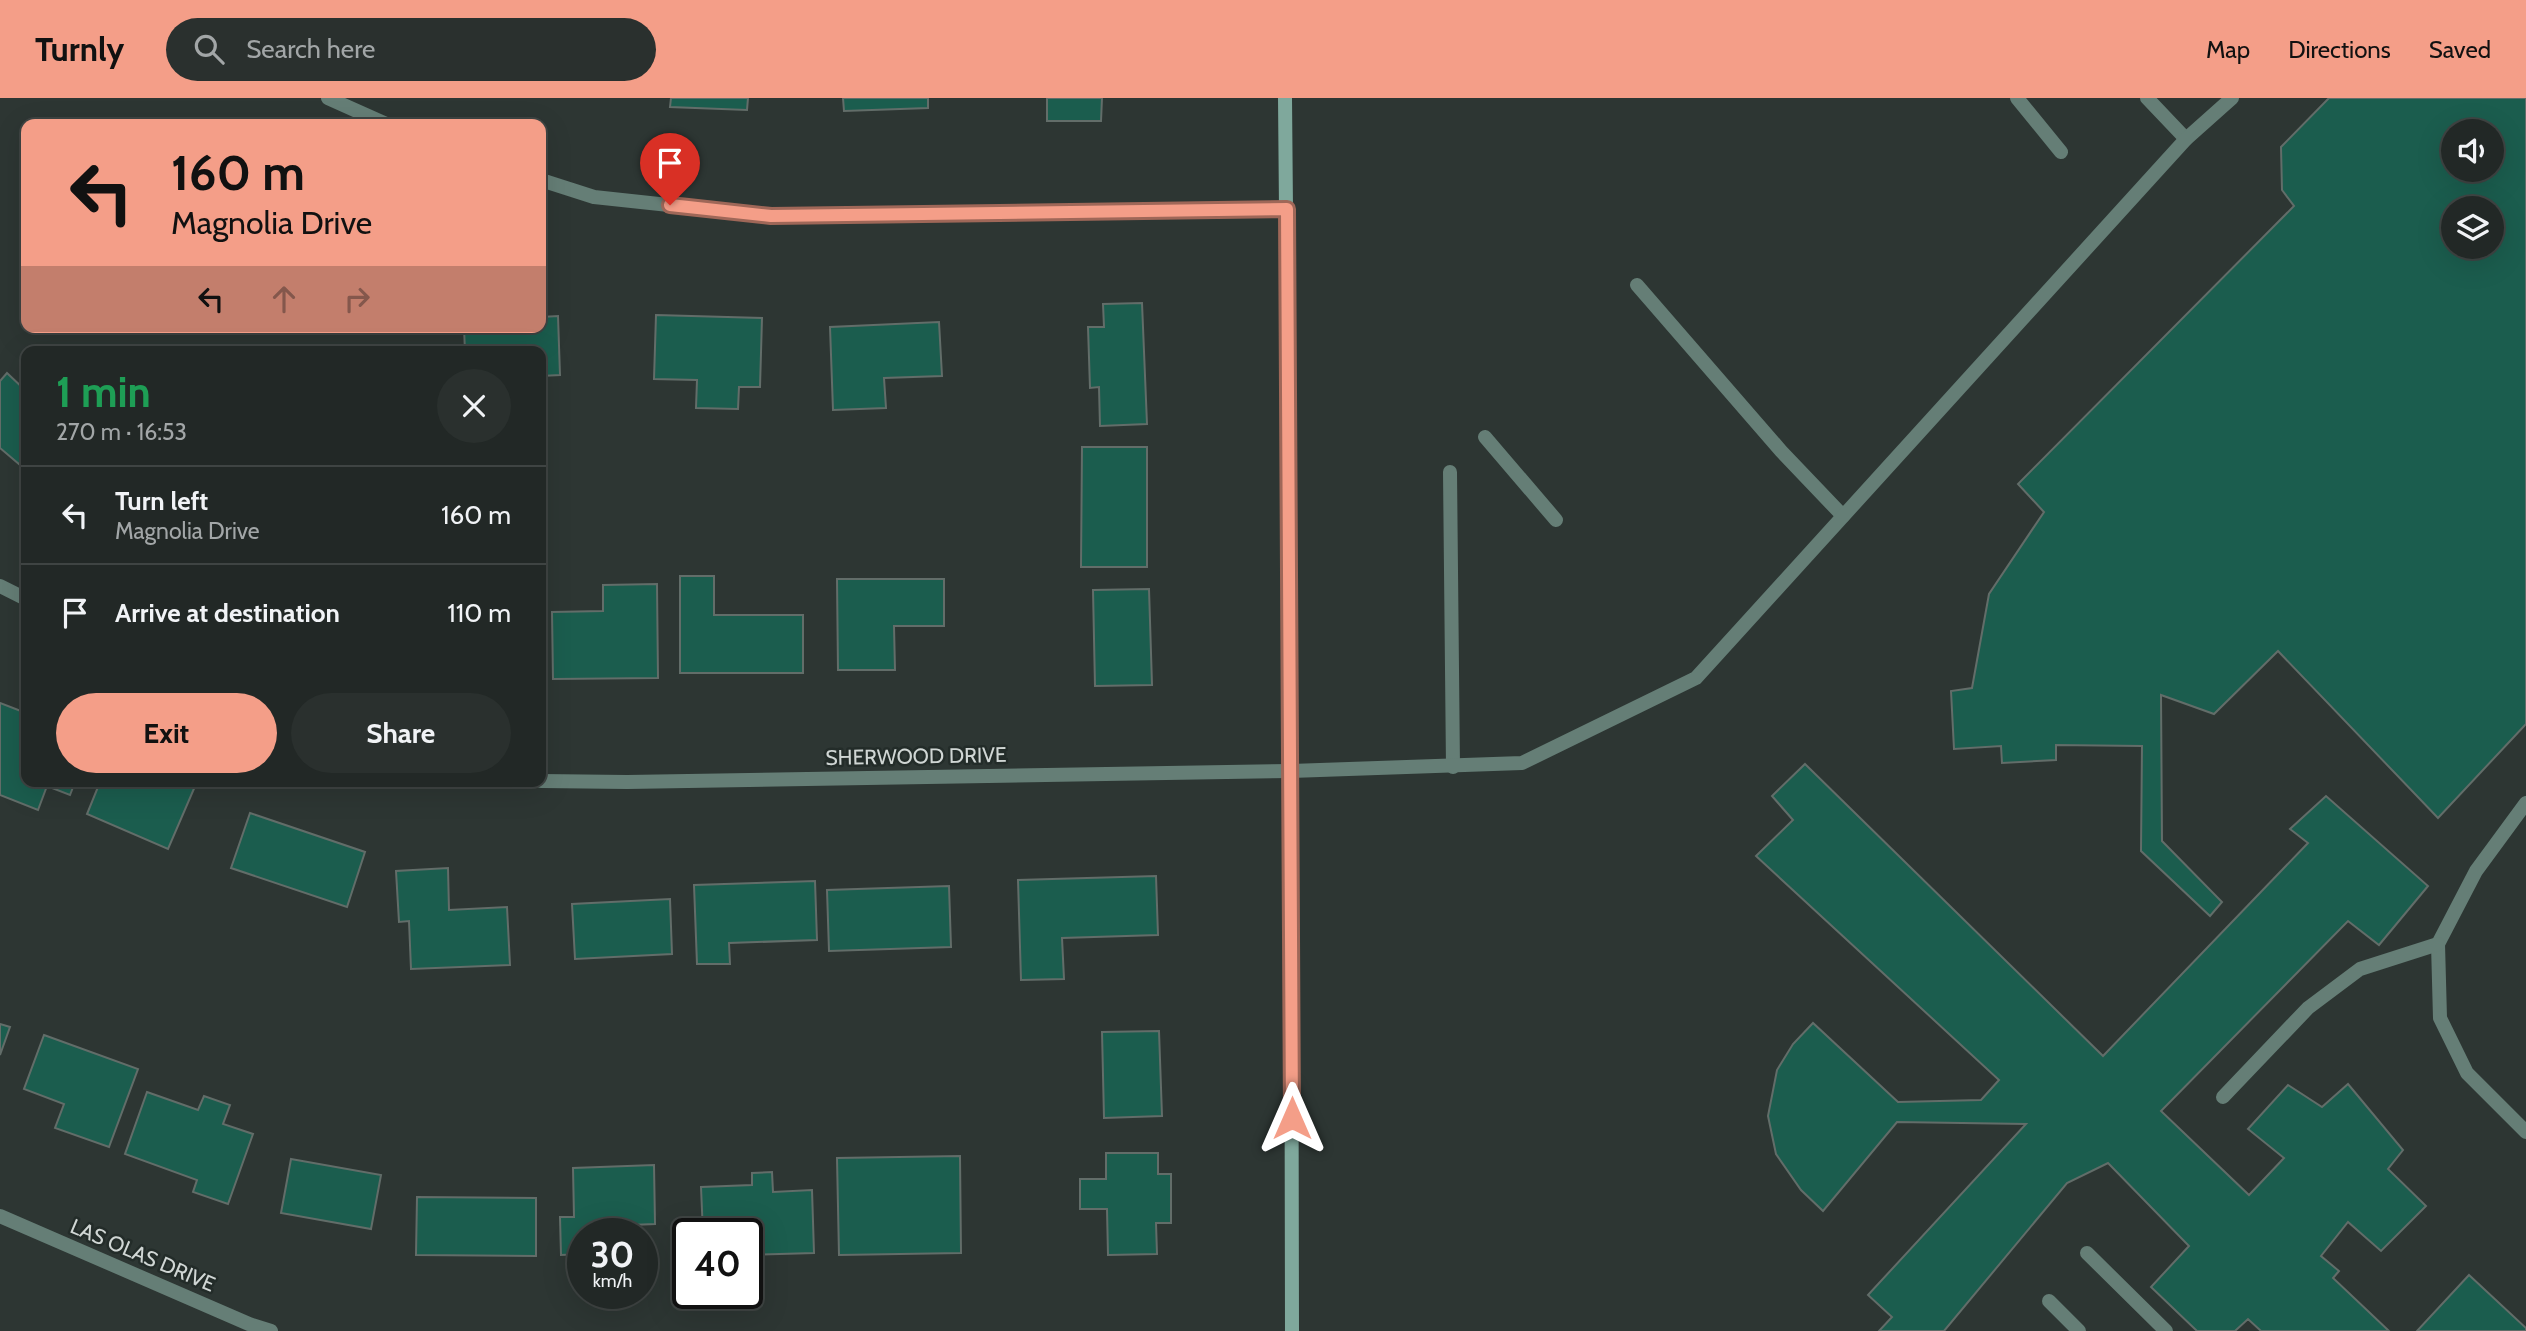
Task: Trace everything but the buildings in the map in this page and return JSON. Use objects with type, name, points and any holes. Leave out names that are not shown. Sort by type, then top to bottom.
[{"type":"street","points":[[328,98],[375,119]]},
{"type":"street","points":[[1285,98],[1291,771],[1292,1331]]},
{"type":"street","points":[[2017,98],[2061,152]]},
{"type":"street","points":[[2147,98],[2186,139]]},
{"type":"street","name":"SHERWOOD DRIVE","points":[[546,781],[655,782],[1291,771],[1522,763],[1696,678],[2186,139],[2232,98]]},
{"type":"street","points":[[546,182],[594,197],[771,216],[1287,209]]},
{"type":"street","points":[[1637,285],[1781,451],[1843,516]]},
{"type":"street","points":[[1485,438],[1556,520]]},
{"type":"street","points":[[1450,472],[1453,767]]},
{"type":"street","points":[[0,586],[21,597]]},
{"type":"street","points":[[2526,803],[2476,871],[2438,944],[2440,1018],[2467,1073],[2526,1132]]},
{"type":"street","points":[[2223,1097],[2308,1008],[2360,969],[2438,944]]},
{"type":"street","name":"LAS OLAS DRIVE","points":[[0,1216],[249,1324],[271,1331]]},
{"type":"street","points":[[2088,1253],[2166,1331]]},
{"type":"street","points":[[2049,1301],[2079,1331]]},
{"type":"route","points":[[670,205],[771,216],[1287,209],[1292,1118]]}]
